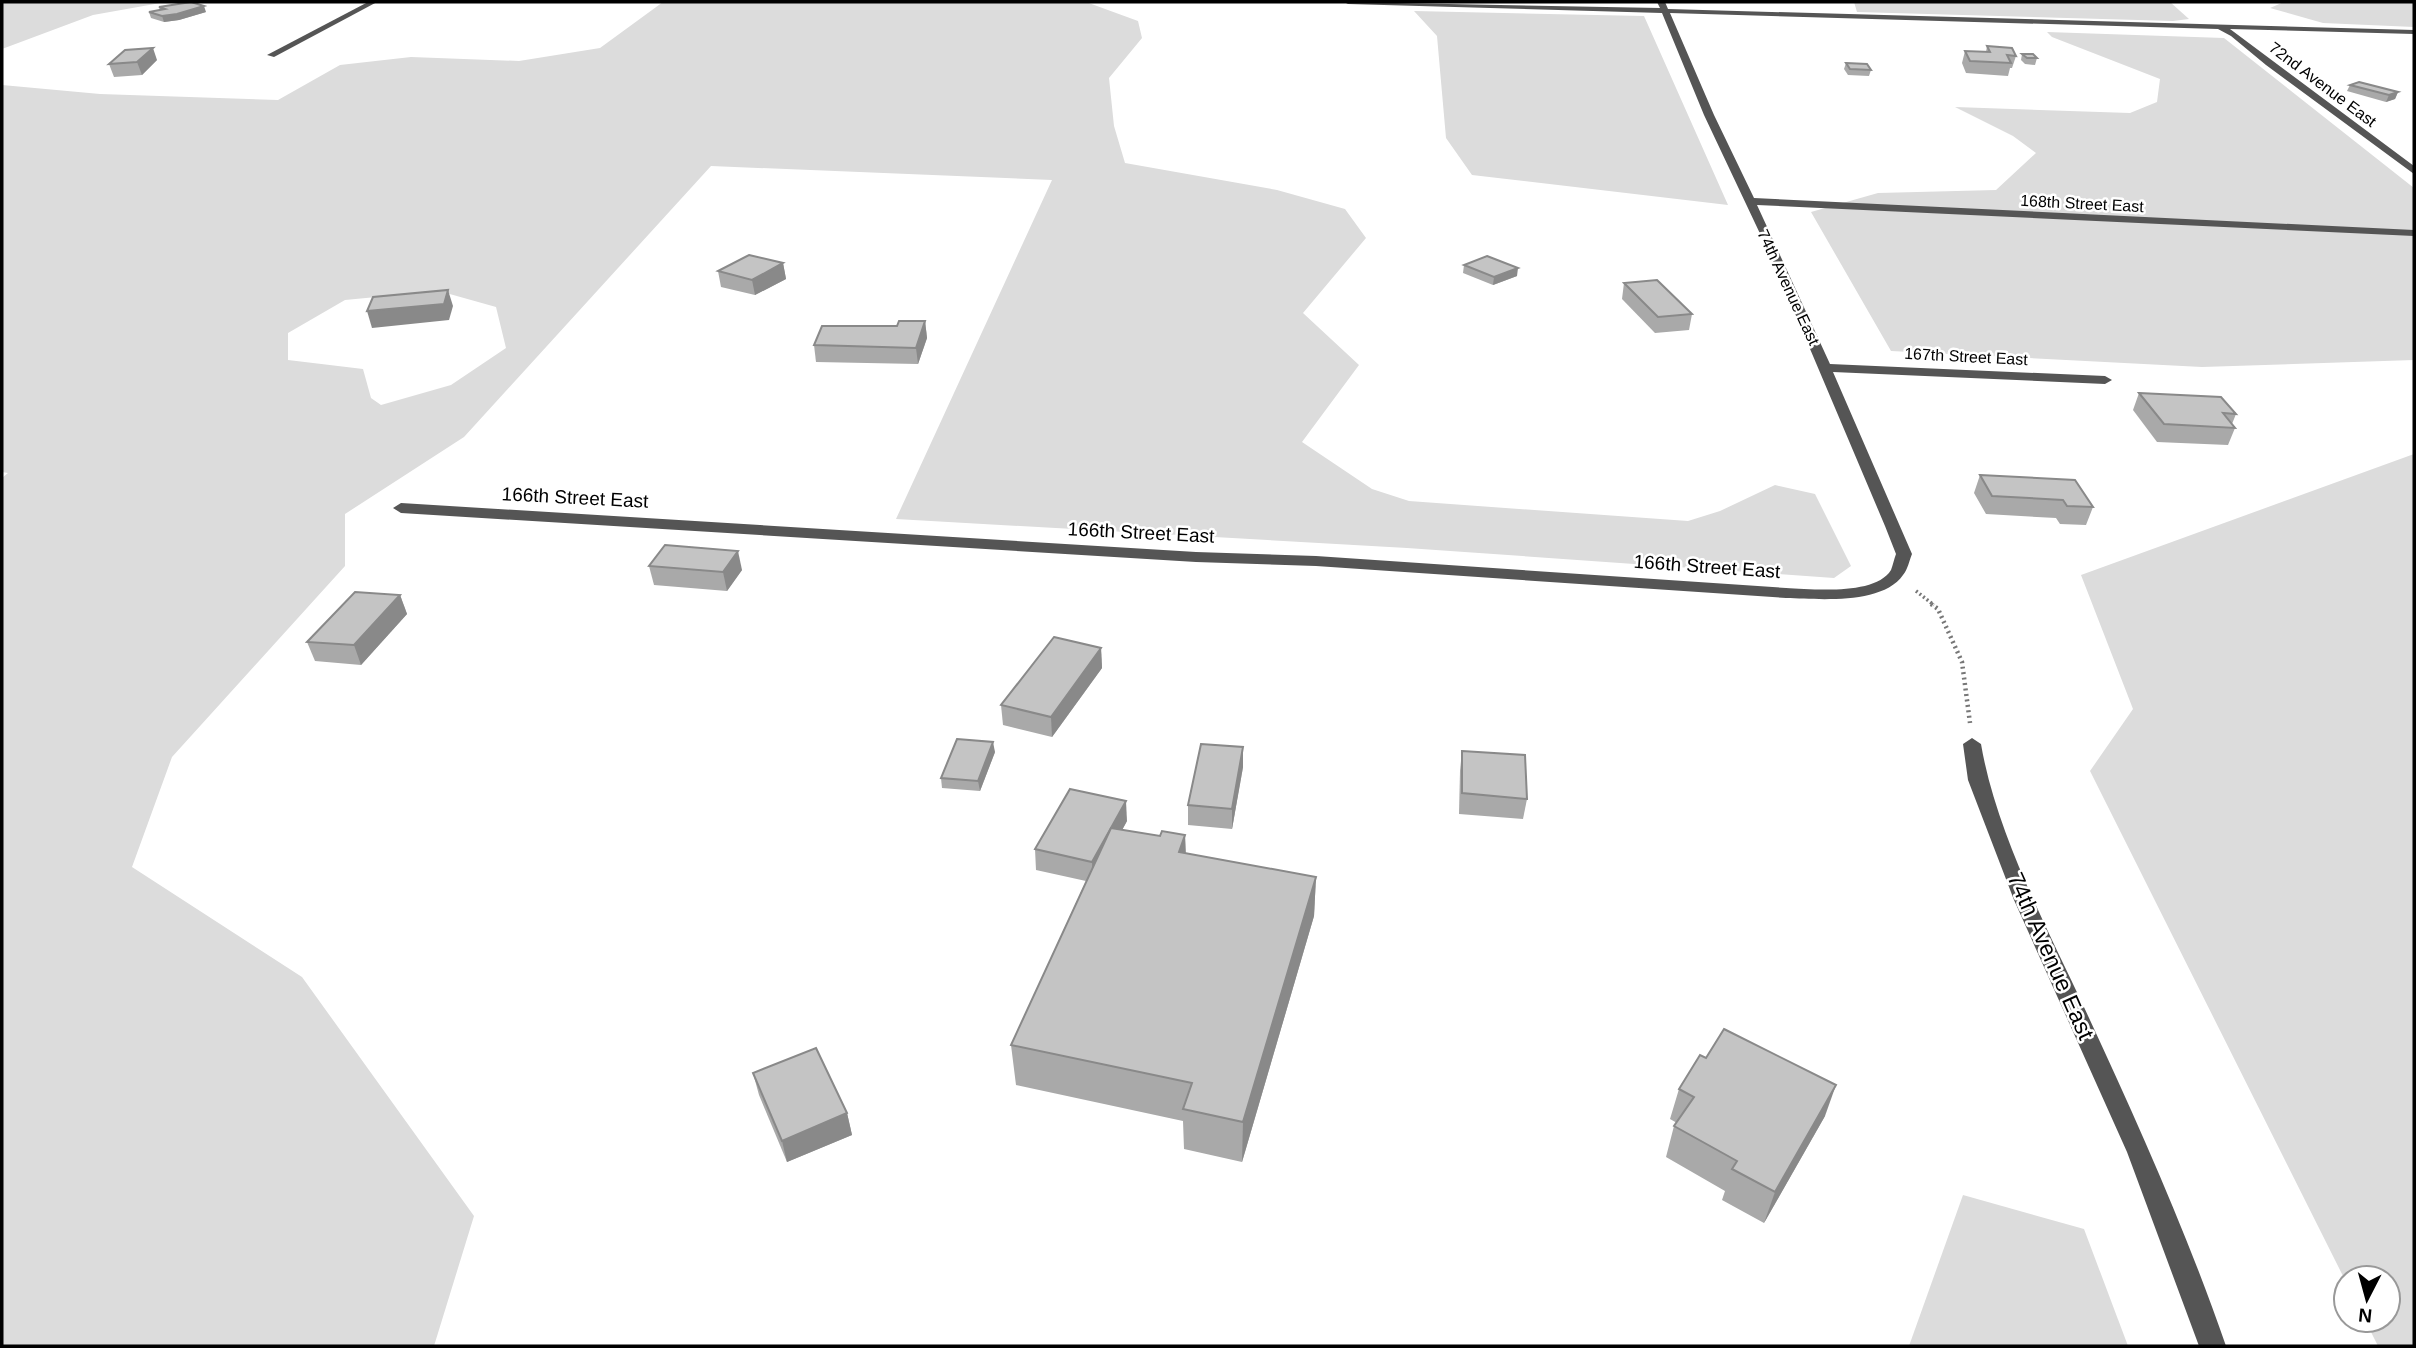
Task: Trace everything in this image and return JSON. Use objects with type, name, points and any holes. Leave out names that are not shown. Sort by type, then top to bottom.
[{"type":"street","points":[[271,55],[373,2]]},
{"type":"street","points":[[1348,2],[1663,6],[2414,32]]},
{"type":"street","name":"74th Avenue East","points":[[1663,6],[1749,201],[1778,259],[1903,554],[1896,574]]},
{"type":"street","name":"72nd Avenue East","points":[[2212,26],[2234,34],[2269,64],[2414,171]]},
{"type":"street","name":"168th Street East","points":[[1749,201],[2414,233]]},
{"type":"street","name":"167th Street East","points":[[1825,368],[2105,380]]},
{"type":"street","name":"166th Street East","points":[[401,508],[1196,557],[1317,561],[1786,593],[1841,593],[1877,588],[1896,574]]},
{"type":"street","name":"74th Avenue East","points":[[1972,744],[1978,780],[2024,900],[2139,1152],[2213,1346]]},
{"type":"path","points":[[1896,574],[1938,609],[1962,662],[1967,685],[1972,744]]},
{"type":"shaded area","points":[[2,2],[166,2],[93,15],[2,49]]},
{"type":"shaded area","points":[[663,2],[1086,2],[1138,21],[1142,38],[1109,78],[1114,126],[1125,163],[1277,190],[1345,209],[1366,238],[1303,313],[1359,365],[1302,442],[1372,489],[1409,501],[1688,521],[1720,511],[1775,485],[1815,494],[1851,566],[1834,578],[1407,548],[896,519],[1052,180],[711,166],[464,437],[345,514],[345,566],[172,757],[132,867],[302,977],[474,1216],[434,1346],[2,1346],[2,478],[8,473],[2,472],[2,85],[100,94],[278,100],[340,65],[411,57],[519,61],[600,48]],"holes":[[[439,291],[496,307],[506,348],[451,385],[381,405],[371,398],[363,369],[288,360],[288,333],[345,300]]]},
{"type":"shaded area","points":[[1854,2],[2170,2],[2189,19],[2173,21],[1857,12]]},
{"type":"shaded area","points":[[2284,2],[2414,2],[2414,27],[2323,23],[2270,8]]},
{"type":"shaded area","points":[[1414,11],[1644,16],[1728,205],[1472,175],[1446,138],[1437,36]]},
{"type":"shaded area","points":[[2047,32],[2224,38],[2414,188],[2414,360],[2202,367],[1891,351],[1811,212],[1878,193],[1996,190],[2036,153],[2013,136],[1955,107],[2130,113],[2157,102],[2160,79],[2052,37]]},
{"type":"shaded area","points":[[2414,454],[2414,1346],[2378,1346],[2372,1334],[2402,1334],[2402,1264],[2337,1264],[2090,771],[2133,709],[2081,575]]},
{"type":"shaded area","points":[[1963,1195],[2084,1229],[2128,1346],[1909,1346]]},
{"type":"building","points":[[191,2],[204,6],[162,16],[149,12],[165,9],[159,7]]},
{"type":"building","points":[[1987,46],[2012,48],[2016,56],[2007,55],[2011,63],[1970,61],[1965,51],[1990,52]]},
{"type":"building","points":[[153,48],[137,62],[109,64],[125,50]]},
{"type":"building","points":[[2022,54],[2033,54],[2037,58],[2027,58]]},
{"type":"building","points":[[1846,63],[1867,64],[1871,70],[1850,69]]},
{"type":"building","points":[[2359,82],[2398,92],[2389,95],[2350,85]]},
{"type":"building","points":[[749,255],[783,263],[752,280],[718,271]]},
{"type":"building","points":[[1487,256],[1518,268],[1494,277],[1464,265]]},
{"type":"building","points":[[1657,280],[1692,314],[1658,317],[1624,283]]},
{"type":"building","points":[[448,290],[444,304],[367,311],[373,297]]},
{"type":"building","points":[[899,321],[925,321],[916,348],[814,345],[822,326],[897,326]]},
{"type":"building","points":[[2139,393],[2221,397],[2236,414],[2223,413],[2235,428],[2164,424]]},
{"type":"building","points":[[1980,475],[2075,480],[2093,507],[2067,506],[2063,500],[1992,496]]},
{"type":"building","points":[[665,545],[738,551],[723,572],[649,566]]},
{"type":"building","points":[[355,592],[400,595],[354,645],[307,642]]},
{"type":"building","points":[[1054,637],[1101,648],[1051,717],[1001,705]]},
{"type":"building","points":[[957,739],[993,742],[978,781],[941,778]]},
{"type":"building","points":[[1201,744],[1243,747],[1232,809],[1188,805]]},
{"type":"building","points":[[1462,751],[1525,755],[1527,799],[1462,793]]},
{"type":"building","points":[[1070,789],[1126,801],[1092,862],[1035,849]]},
{"type":"building","points":[[1111,828],[1160,836],[1162,831],[1185,835],[1179,852],[1316,877],[1243,1122],[1183,1109],[1192,1083],[1011,1045]]},
{"type":"building","points":[[1724,1029],[1836,1085],[1775,1192],[1732,1169],[1737,1161],[1674,1126],[1694,1097],[1679,1089],[1700,1055],[1706,1058]]},
{"type":"building","points":[[816,1048],[847,1113],[782,1141],[753,1073]]}]
